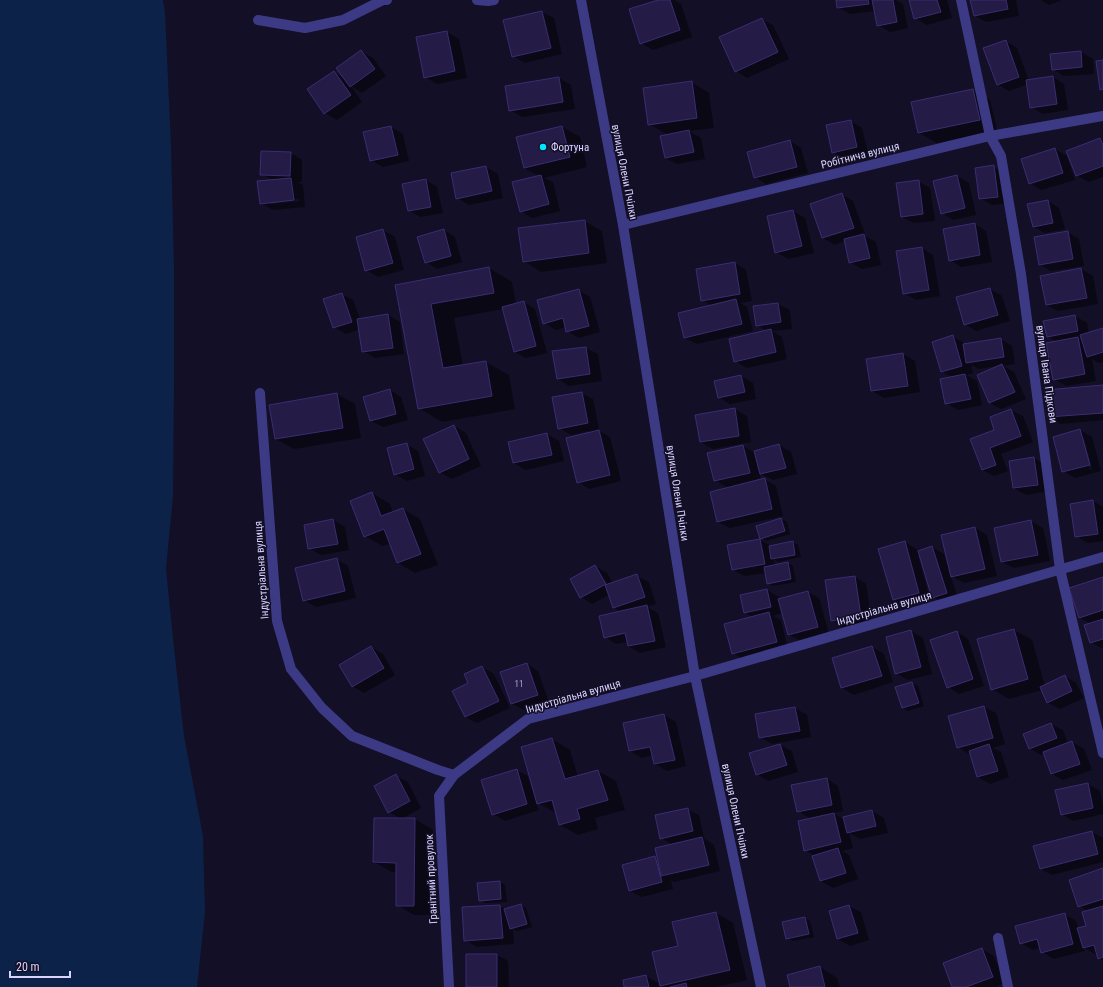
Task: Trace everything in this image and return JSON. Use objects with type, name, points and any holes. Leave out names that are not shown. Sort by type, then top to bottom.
[{"type":"street","points":[[258,20],[305,28],[343,20],[384,0],[387,0]]},
{"type":"street","points":[[476,0],[494,0]]},
{"type":"street","name":"вулиця Олени Пчілки","points":[[581,0],[623,225],[695,676],[761,987]]},
{"type":"street","name":"вулиця Івана Підкови","points":[[961,0],[990,136],[1001,156],[1021,274],[1060,569],[1103,753]]},
{"type":"street","name":"Робітнича вулиця","points":[[623,225],[990,136],[1103,116]]},
{"type":"street","name":"Індустріальна вулиця","points":[[260,393],[276,621],[291,669],[322,708],[352,736],[454,775],[528,719],[695,676],[1103,557]]},
{"type":"street","name":"Гранітний провулок","points":[[449,987],[438,796],[454,775]]},
{"type":"street","points":[[998,938],[1008,987]]},
{"type":"water","points":[[0,0],[163,0],[165,13],[171,146],[174,268],[173,496],[166,569],[184,736],[203,836],[205,912],[197,987],[0,987]]},
{"type":"building","points":[[658,0],[670,0],[680,30],[640,44],[629,9]]},
{"type":"building","points":[[836,0],[868,0],[869,4],[837,8]]},
{"type":"building","points":[[872,0],[893,0],[897,22],[877,26]]},
{"type":"building","points":[[909,0],[937,0],[941,12],[914,19]]},
{"type":"building","points":[[970,0],[1006,0],[1008,9],[974,16]]},
{"type":"building","points":[[542,11],[551,48],[512,57],[503,20]]},
{"type":"building","points":[[762,18],[778,52],[735,72],[719,37]]},
{"type":"building","points":[[447,31],[455,71],[424,78],[416,37]]},
{"type":"building","points":[[1006,40],[1019,77],[997,85],[983,48]]},
{"type":"building","points":[[361,50],[375,69],[350,87],[336,68]]},
{"type":"building","points":[[1081,51],[1082,67],[1052,70],[1050,54]]},
{"type":"building","points":[[1103,60],[1103,89],[1100,90],[1096,61]]},
{"type":"building","points":[[334,71],[351,95],[324,114],[307,89]]},
{"type":"building","points":[[1053,76],[1057,104],[1030,108],[1026,80]]},
{"type":"building","points":[[559,77],[563,102],[509,111],[505,86]]},
{"type":"building","points":[[692,81],[697,118],[648,125],[643,88]]},
{"type":"building","points":[[973,89],[980,120],[918,133],[911,102]]},
{"type":"building","points":[[851,120],[857,147],[832,153],[826,125]]},
{"type":"building","points":[[391,126],[398,155],[370,161],[363,132]]},
{"type":"building","name":"Фортуна","points":[[562,126],[570,157],[524,168],[516,137]]},
{"type":"building","points":[[689,130],[694,152],[665,158],[660,136]]},
{"type":"building","points":[[1100,138],[1103,145],[1103,166],[1076,176],[1066,151]]},
{"type":"building","points":[[790,140],[797,167],[754,178],[747,152]]},
{"type":"building","points":[[1055,148],[1063,173],[1029,184],[1021,159]]},
{"type":"building","points":[[261,151],[291,152],[290,176],[260,175]]},
{"type":"building","points":[[994,165],[998,197],[979,199],[975,168]]},
{"type":"building","points":[[486,166],[492,191],[456,199],[451,173]]},
{"type":"building","points":[[541,175],[549,204],[520,212],[512,182]]},
{"type":"building","points":[[957,175],[965,208],[941,214],[933,181]]},
{"type":"building","points":[[291,178],[294,200],[260,204],[257,181]]},
{"type":"building","points":[[426,179],[431,207],[408,211],[402,184]]},
{"type":"building","points":[[919,180],[923,214],[901,217],[896,183]]},
{"type":"building","points":[[842,193],[854,228],[822,238],[810,204]]},
{"type":"building","points":[[1048,200],[1053,223],[1033,227],[1027,204]]},
{"type":"building","points":[[793,210],[802,246],[775,253],[767,216]]},
{"type":"building","points":[[585,220],[589,253],[523,262],[518,228]]},
{"type":"building","points":[[975,223],[980,255],[949,261],[943,229]]},
{"type":"building","points":[[383,229],[393,263],[365,271],[356,237]]},
{"type":"building","points":[[444,229],[451,256],[425,263],[417,237]]},
{"type":"building","points":[[1068,231],[1073,259],[1039,265],[1034,237]]},
{"type":"building","points":[[864,234],[870,258],[849,263],[844,239]]},
{"type":"building","points":[[922,247],[929,290],[903,294],[896,251]]},
{"type":"building","points":[[735,262],[740,294],[701,301],[696,269]]},
{"type":"building","points":[[489,267],[494,293],[431,304],[443,368],[486,361],[492,396],[418,409],[395,285]]},
{"type":"building","points":[[1081,268],[1087,298],[1046,305],[1040,276]]},
{"type":"building","points":[[990,288],[998,315],[964,325],[956,297]]},
{"type":"building","points":[[579,289],[589,326],[566,332],[563,318],[543,324],[537,300]]},
{"type":"building","points":[[342,293],[352,322],[333,328],[323,299]]},
{"type":"building","points":[[736,299],[742,324],[684,338],[678,313]]},
{"type":"building","points":[[524,301],[536,346],[514,352],[502,307]]},
{"type":"building","points":[[778,303],[781,322],[756,326],[753,306]]},
{"type":"building","points":[[388,314],[393,348],[362,352],[357,319]]},
{"type":"building","points":[[1075,315],[1078,331],[1047,337],[1043,321]]},
{"type":"building","points":[[1103,328],[1103,352],[1087,357],[1080,335]]},
{"type":"building","points":[[771,329],[776,352],[734,362],[729,339]]},
{"type":"building","points":[[953,335],[962,366],[941,372],[932,342]]},
{"type":"building","points":[[1078,337],[1085,374],[1053,380],[1046,343]]},
{"type":"building","points":[[1001,338],[1004,357],[966,363],[963,344]]},
{"type":"building","points":[[586,347],[590,374],[557,379],[552,351]]},
{"type":"building","points":[[903,353],[908,386],[871,391],[866,359]]},
{"type":"building","points":[[1002,364],[1015,392],[989,403],[977,375]]},
{"type":"building","points":[[965,374],[971,399],[945,404],[940,379]]},
{"type":"building","points":[[741,375],[745,392],[718,398],[714,381]]},
{"type":"building","points":[[1103,385],[1103,413],[1048,417],[1046,390]]},
{"type":"building","points":[[390,389],[396,414],[370,421],[363,397]]},
{"type":"building","points":[[582,392],[588,423],[558,429],[552,397]]},
{"type":"building","points":[[337,393],[343,428],[275,439],[269,405]]},
{"type":"building","points":[[735,408],[739,436],[700,442],[695,415]]},
{"type":"building","points":[[1011,409],[1021,436],[990,448],[996,465],[982,470],[970,439],[994,430],[990,417]]},
{"type":"building","points":[[454,425],[469,459],[439,473],[423,439]]},
{"type":"building","points":[[1080,429],[1090,465],[1062,472],[1053,437]]},
{"type":"building","points":[[599,430],[610,475],[577,483],[566,438]]},
{"type":"building","points":[[547,433],[552,455],[513,463],[508,442]]},
{"type":"building","points":[[407,443],[414,469],[394,475],[387,448]]},
{"type":"building","points":[[779,444],[786,468],[760,474],[754,451]]},
{"type":"building","points":[[743,445],[750,473],[714,481],[707,453]]},
{"type":"building","points":[[1034,457],[1038,485],[1013,488],[1009,461]]},
{"type":"building","points":[[765,478],[772,509],[717,522],[710,492]]},
{"type":"building","points":[[372,492],[381,516],[403,508],[421,554],[397,563],[384,529],[364,537],[350,501]]},
{"type":"building","points":[[1093,500],[1098,534],[1075,537],[1070,504]]},
{"type":"building","points":[[781,518],[785,531],[760,539],[756,526]]},
{"type":"building","points":[[333,519],[338,544],[308,549],[304,525]]},
{"type":"building","points":[[1031,520],[1038,555],[1001,562],[994,528]]},
{"type":"building","points":[[975,527],[985,569],[951,577],[941,535]]},
{"type":"building","points":[[760,539],[765,564],[732,570],[727,545]]},
{"type":"building","points":[[793,541],[795,555],[771,559],[769,546]]},
{"type":"building","points":[[905,541],[919,593],[893,600],[878,549]]},
{"type":"building","points":[[932,546],[947,593],[932,598],[918,551]]},
{"type":"building","points":[[337,558],[345,591],[303,601],[295,568]]},
{"type":"building","points":[[788,562],[791,579],[767,584],[764,567]]},
{"type":"building","points":[[595,565],[606,584],[580,598],[570,579]]},
{"type":"building","points":[[637,574],[645,597],[613,608],[605,585]]},
{"type":"building","points":[[855,576],[861,616],[831,621],[825,580]]},
{"type":"building","points":[[1103,577],[1103,610],[1079,618],[1069,588]]},
{"type":"building","points":[[767,589],[771,607],[744,613],[740,595]]},
{"type":"building","points":[[808,591],[818,627],[788,635],[778,599]]},
{"type":"building","points":[[647,605],[655,641],[628,646],[625,633],[604,638],[599,616]]},
{"type":"building","points":[[769,612],[777,642],[732,654],[724,624]]},
{"type":"building","points":[[1103,619],[1103,639],[1090,643],[1084,625]]},
{"type":"building","points":[[1014,629],[1028,679],[991,690],[977,639]]},
{"type":"building","points":[[911,630],[921,667],[895,674],[886,637]]},
{"type":"building","points":[[957,631],[973,679],[947,688],[930,640]]},
{"type":"building","points":[[371,646],[384,668],[352,687],[339,665]]},
{"type":"building","points":[[872,646],[882,676],[841,688],[832,658]]},
{"type":"building","points":[[527,663],[538,695],[511,704],[500,672]]},
{"type":"building","points":[[482,666],[499,701],[465,717],[452,691],[468,683],[464,674]]},
{"type":"building","points":[[1065,675],[1072,691],[1047,703],[1040,687]]},
{"type":"building","points":[[912,682],[919,703],[902,708],[895,687]]},
{"type":"building","points":[[984,706],[993,738],[957,748],[948,716]]},
{"type":"building","points":[[795,707],[800,731],[759,738],[755,714]]},
{"type":"building","points":[[664,714],[675,760],[654,764],[650,747],[629,751],[623,723]]},
{"type":"building","points":[[1051,723],[1057,738],[1029,749],[1023,734]]},
{"type":"building","points":[[552,738],[565,779],[598,770],[608,800],[577,809],[580,819],[559,825],[552,800],[537,804],[521,747]]},
{"type":"building","points":[[1072,741],[1080,764],[1051,774],[1043,752]]},
{"type":"building","points":[[780,744],[787,765],[756,775],[749,753]]},
{"type":"building","points":[[989,744],[998,771],[977,777],[969,751]]},
{"type":"building","points":[[517,769],[527,804],[492,815],[481,780]]},
{"type":"building","points":[[396,774],[410,801],[388,813],[374,786]]},
{"type":"building","points":[[827,778],[832,805],[797,812],[791,785]]},
{"type":"building","points":[[1088,783],[1093,808],[1061,815],[1055,790]]},
{"type":"building","points":[[688,808],[693,831],[660,839],[655,815]]},
{"type":"building","points":[[872,810],[876,826],[847,833],[843,817]]},
{"type":"building","points":[[834,813],[841,842],[804,851],[798,821]]},
{"type":"building","points":[[374,818],[415,818],[414,906],[396,906],[396,863],[373,862]]},
{"type":"building","points":[[1092,831],[1098,854],[1040,869],[1033,846]]},
{"type":"building","points":[[702,837],[709,865],[661,876],[655,848]]},
{"type":"building","points":[[838,848],[846,873],[820,881],[812,856]]},
{"type":"building","points":[[655,856],[662,882],[629,891],[622,865]]},
{"type":"building","points":[[1103,868],[1103,899],[1078,907],[1069,880]]},
{"type":"building","points":[[500,881],[501,899],[479,901],[477,883]]},
{"type":"building","points":[[521,904],[527,924],[510,929],[504,909]]},
{"type":"building","points":[[500,905],[503,938],[464,941],[462,907]]},
{"type":"building","points":[[849,905],[858,933],[837,939],[829,911]]},
{"type":"building","points":[[1103,906],[1103,957],[1098,959],[1094,945],[1083,948],[1077,928],[1086,926],[1082,912]]},
{"type":"building","points":[[716,912],[730,970],[660,986],[652,952],[678,946],[672,922]]},
{"type":"building","points":[[1065,913],[1073,944],[1041,953],[1037,939],[1020,944],[1015,926]]},
{"type":"building","points":[[805,917],[809,934],[786,939],[782,922]]},
{"type":"building","points":[[982,948],[993,977],[966,987],[952,987],[943,963]]},
{"type":"building","points":[[466,954],[497,954],[497,987],[466,987]]},
{"type":"building","points":[[820,966],[825,987],[790,987],[787,975]]},
{"type":"building","points":[[646,975],[649,987],[624,987],[623,980]]},
{"type":"building","points":[[686,983],[687,987],[670,987]]},
{"type":"place","name":"Фортуна","points":[[543,147]]}]
